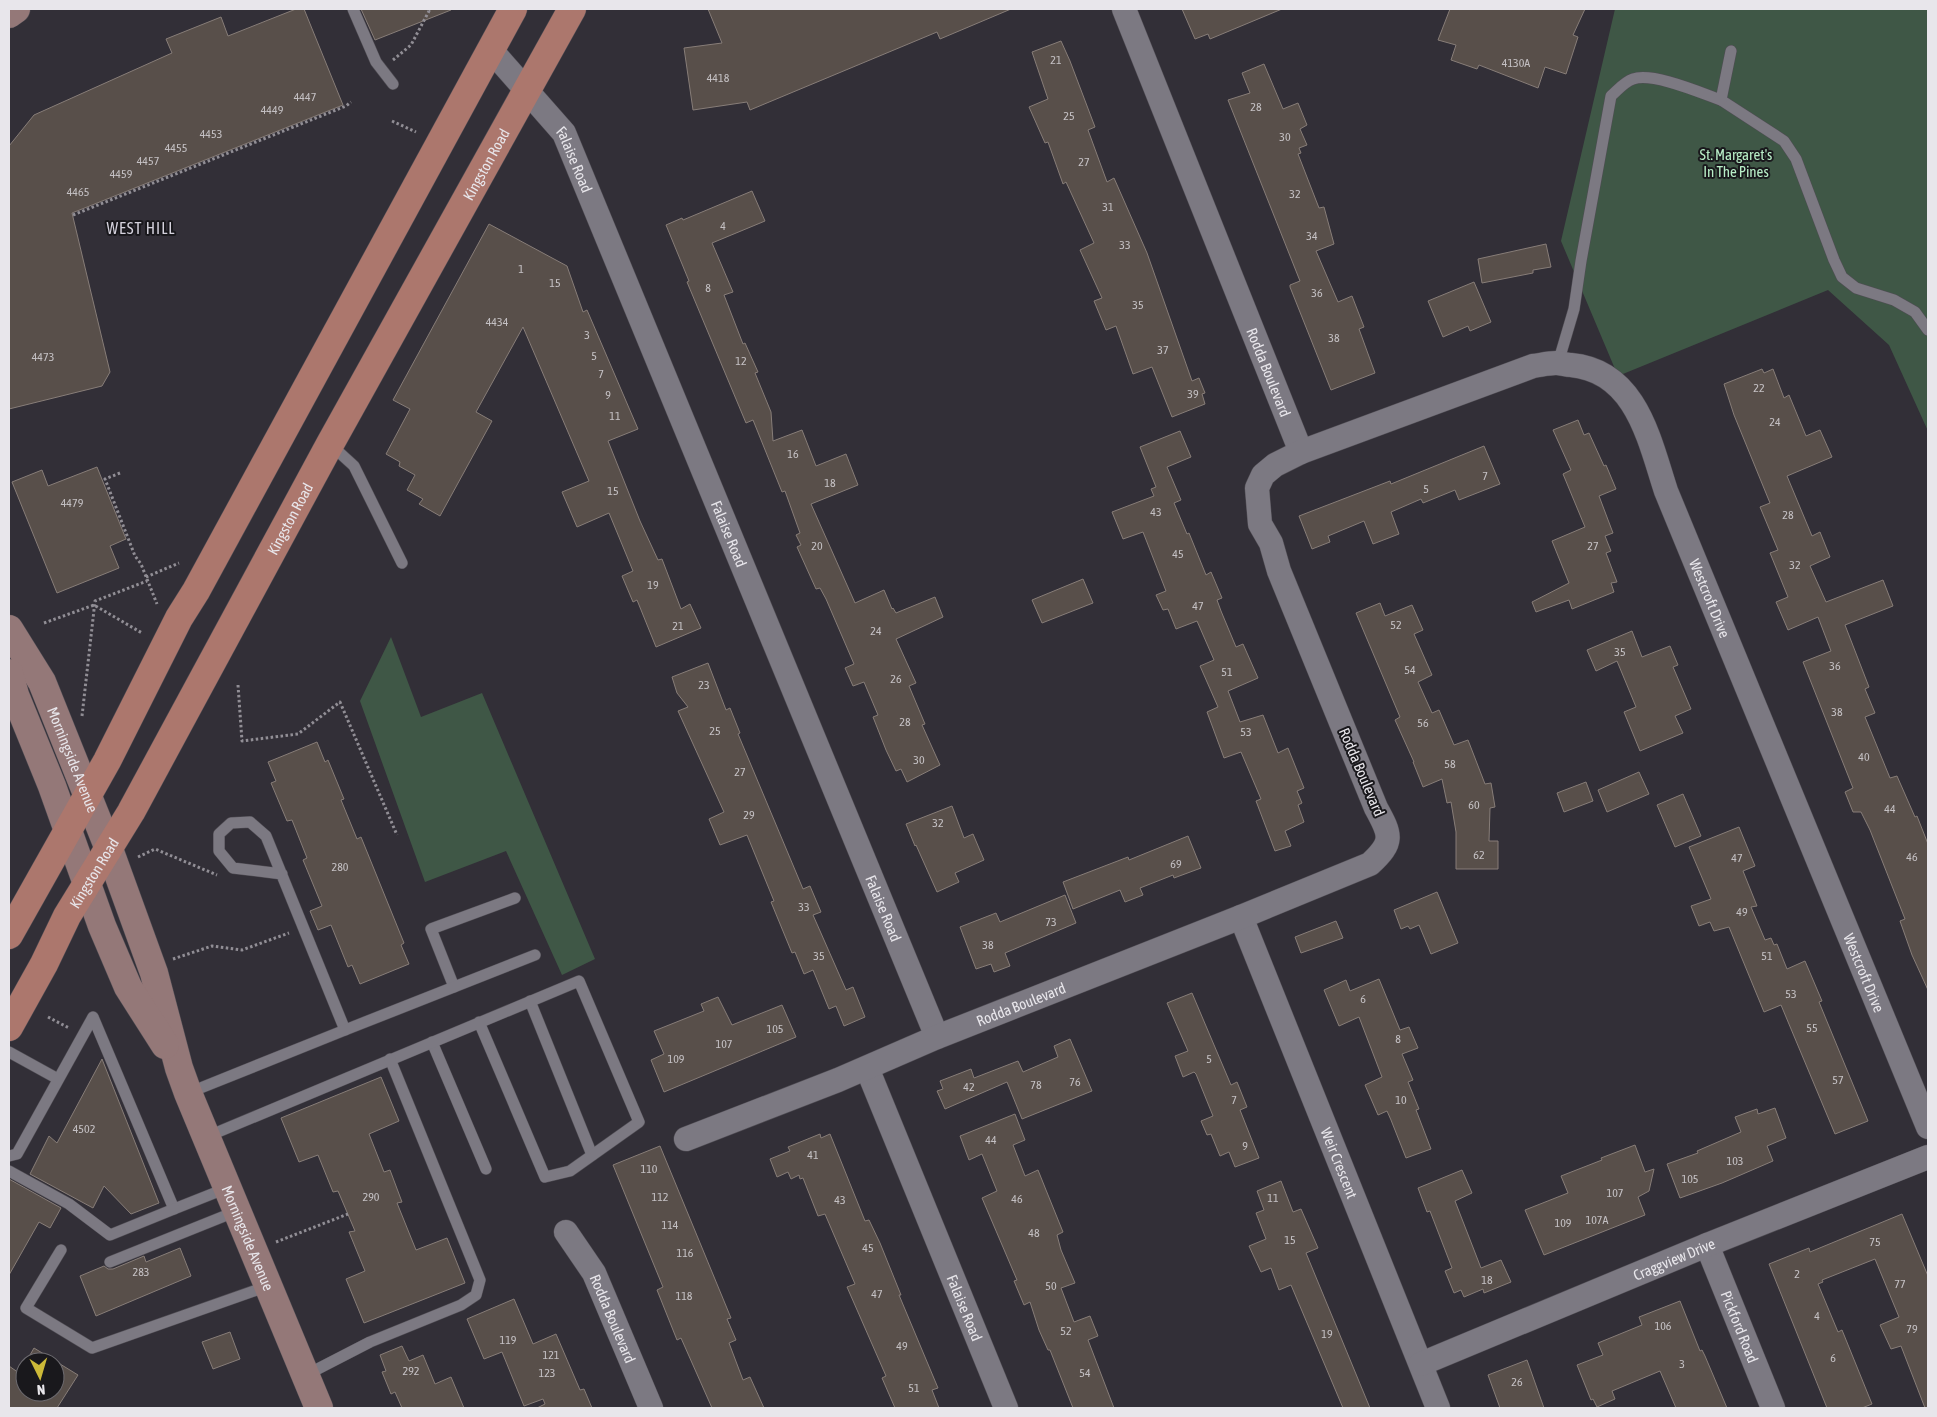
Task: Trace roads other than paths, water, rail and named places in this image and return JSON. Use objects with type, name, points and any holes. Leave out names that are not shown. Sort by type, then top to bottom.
[{"type":"main road","points":[[9,14],[16,9]]},
{"type":"main road","points":[[9,935],[87,797],[179,618],[196,591],[514,9]]},
{"type":"main road","name":"Kingston Road","points":[[9,1028],[44,964],[67,916],[109,849],[330,444],[572,9]]},
{"type":"main road","name":"Morningside Avenue","points":[[9,629],[42,682],[109,849],[151,966],[179,1068],[188,1093],[319,1408]]},
{"type":"main road","name":"Morningside Avenue","points":[[9,673],[15,696],[52,786],[87,884],[128,986],[179,1068]]},
{"type":"street","name":"Rodda Boulevard","points":[[686,1138],[867,1068],[937,1037],[1370,864],[1382,853],[1388,843],[1386,827],[1376,808],[1279,571],[1271,543],[1260,524],[1257,488],[1263,475],[1275,465],[1301,452],[1124,9]]},
{"type":"street","name":"Falaise Road","points":[[491,50],[564,133],[937,1037]]},
{"type":"street","name":"Westcroft Drive","points":[[1301,452],[1533,366],[1558,363],[1586,367],[1617,384],[1638,412],[1666,491],[1928,1127]]},
{"type":"street","name":"Weir Crescent","points":[[1241,917],[1438,1408]]},
{"type":"street","name":"Falaise Road","points":[[867,1068],[1006,1408]]},
{"type":"street","name":"Craggview Drive","points":[[1421,1364],[1707,1245],[1928,1157]]},
{"type":"street","name":"Rodda Boulevard","points":[[566,1232],[594,1273],[651,1408]]},
{"type":"street","name":"Pickford Road","points":[[1707,1245],[1772,1408]]},
{"type":"lane","points":[[353,9],[376,62],[393,84]]},
{"type":"lane","points":[[1721,100],[1731,51]]},
{"type":"lane","points":[[1558,363],[1574,309],[1611,96],[1624,84],[1635,78],[1655,79],[1674,83],[1721,100],[1784,141],[1796,159],[1842,277],[1856,288],[1894,300],[1915,312],[1928,330]]},
{"type":"lane","points":[[330,444],[354,466],[402,563]]},
{"type":"lane","points":[[282,874],[233,868],[219,851],[220,834],[231,823],[250,822],[266,836],[282,874],[304,928],[345,1030]]},
{"type":"lane","points":[[454,987],[431,929],[514,898]]},
{"type":"lane","points":[[188,1093],[536,955]]},
{"type":"lane","points":[[206,1137],[479,1022],[579,981],[639,1122],[570,1171],[545,1177],[479,1022]]},
{"type":"lane","points":[[530,1001],[592,1155]]},
{"type":"lane","points":[[9,1156],[17,1154],[93,1017],[174,1209]]},
{"type":"lane","points":[[432,1042],[486,1169]]},
{"type":"lane","points":[[9,1052],[58,1079]]},
{"type":"lane","points":[[306,1375],[370,1342],[461,1304],[476,1295],[480,1280],[390,1060]]},
{"type":"lane","points":[[9,1171],[68,1204],[110,1235],[174,1209],[232,1199]]},
{"type":"lane","points":[[110,1262],[232,1199]]},
{"type":"lane","points":[[61,1250],[26,1308],[92,1348],[268,1286]]},
{"type":"district","name":"WEST HILL","points":[[141,228]]},
{"type":"park label","name":"St. Margaret's In The Pines","points":[[1736,162]]}]
